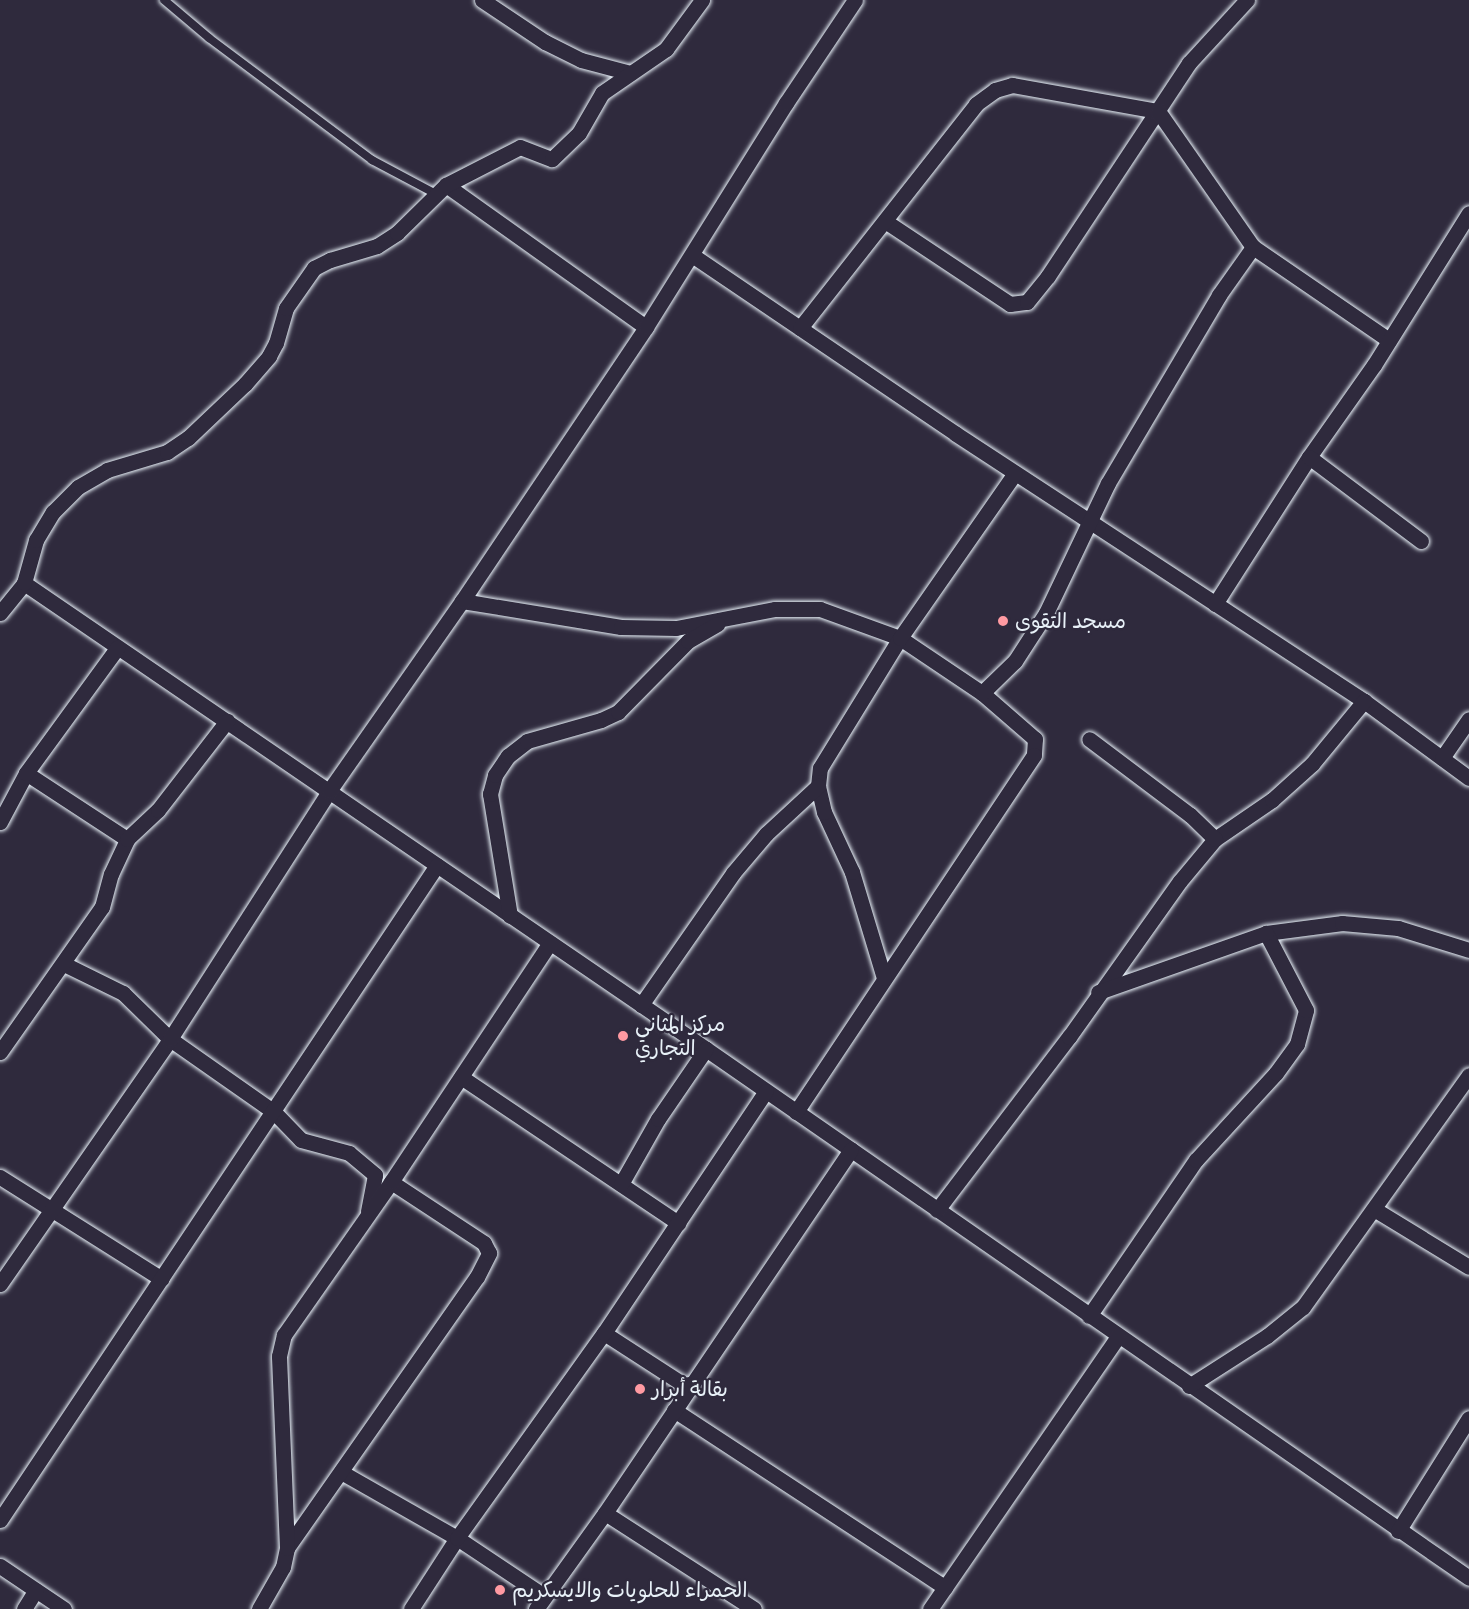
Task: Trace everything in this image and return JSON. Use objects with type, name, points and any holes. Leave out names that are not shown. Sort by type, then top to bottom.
[{"type":"street","points":[[482,0],[545,42],[581,60],[630,73]]},
{"type":"street","points":[[0,613],[24,583],[36,540],[53,512],[78,487],[107,470],[167,452],[188,438],[245,384],[269,356],[276,343],[286,308],[314,268],[330,260],[377,246],[397,232],[440,189],[520,147],[552,159],[579,133],[602,93],[666,49],[702,0]]},
{"type":"street","points":[[0,1284],[170,1039],[329,791],[462,601],[646,327],[786,103],[855,0]]},
{"type":"street","points":[[885,221],[1010,304],[1027,302],[1048,276],[1189,63],[1247,0]]},
{"type":"street","points":[[800,327],[976,104],[995,90],[1011,85],[1158,111],[1253,247],[1389,340]]},
{"type":"street","points":[[440,189],[646,327]]},
{"type":"street","points":[[1215,604],[1309,457],[1389,340],[1469,213]]},
{"type":"street","points":[[982,693],[1015,660],[1046,613],[1089,519],[1219,295],[1253,247]]},
{"type":"street","points":[[692,255],[1015,472],[1364,701],[1469,778]]},
{"type":"street","points":[[1309,457],[1421,541]]},
{"type":"street","points":[[884,978],[852,872],[824,812],[818,786],[820,768],[900,638],[1015,472]]},
{"type":"street","points":[[24,583],[706,1049],[1398,1531],[1469,1578]]},
{"type":"street","points":[[462,601],[621,627],[676,628],[775,609],[820,609],[900,638],[982,693],[1035,739],[1034,755],[796,1112]]},
{"type":"street","points":[[510,916],[490,794],[495,775],[508,756],[527,741],[601,720],[618,712],[688,642],[725,620]]},
{"type":"street","points":[[0,822],[26,773],[117,648]]},
{"type":"street","points":[[937,1210],[1069,1037],[1098,992],[1180,881],[1215,839],[1272,800],[1312,764],[1364,701]]},
{"type":"street","points":[[1443,758],[1469,719]]},
{"type":"street","points":[[0,1052],[102,907],[111,874],[128,839],[158,810],[227,721]]},
{"type":"street","points":[[1089,739],[1190,815],[1215,839]]},
{"type":"street","points":[[26,773],[128,839]]},
{"type":"street","points":[[641,1005],[733,873],[766,834],[818,786]]},
{"type":"street","points":[[0,1520],[437,865]]},
{"type":"street","points":[[1098,992],[1266,933],[1342,923],[1398,928],[1469,950]]},
{"type":"street","points":[[1089,1316],[1196,1160],[1276,1073],[1297,1044],[1306,1010],[1266,933]]},
{"type":"street","points":[[259,1609],[283,1567],[287,1548],[279,1356],[284,1335],[392,1182],[550,943]]},
{"type":"street","points":[[64,964],[123,993],[170,1039],[273,1111],[301,1140],[349,1153],[375,1175],[370,1207],[351,1240]]},
{"type":"street","points":[[621,1184],[658,1119],[706,1049]]},
{"type":"street","points":[[1189,1386],[1266,1336],[1303,1307],[1469,1075]]},
{"type":"street","points":[[461,1077],[678,1223]]},
{"type":"street","points":[[411,1609],[457,1538],[604,1333],[766,1092]]},
{"type":"street","points":[[536,1609],[605,1513],[851,1150]]},
{"type":"street","points":[[0,1177],[162,1279]]},
{"type":"street","points":[[287,1548],[477,1277],[489,1253],[483,1244],[392,1182]]},
{"type":"street","points":[[1374,1209],[1469,1267]]},
{"type":"street","points":[[604,1333],[689,1388]]},
{"type":"street","points":[[930,1609],[1118,1336]]},
{"type":"street","points":[[674,1410],[945,1587]]},
{"type":"street","points":[[1398,1531],[1469,1418]]},
{"type":"street","points":[[340,1472],[457,1538],[544,1596]]},
{"type":"street","points":[[605,1513],[754,1609]]},
{"type":"street","points":[[0,1566],[64,1609]]},
{"type":"street","points":[[24,1609],[36,1590]]},
{"type":"lane","points":[[164,0],[245,66],[372,160],[440,189]]},
{"type":"place","name":"مسجد التقوى","points":[[1003,621]]},
{"type":"place","name":"مركز المثاني التجاري","points":[[623,1036]]},
{"type":"place","name":"بقالة أبرار","points":[[640,1389]]},
{"type":"place","name":"الحمراء للحلويات والايسكريم","points":[[500,1590]]}]
